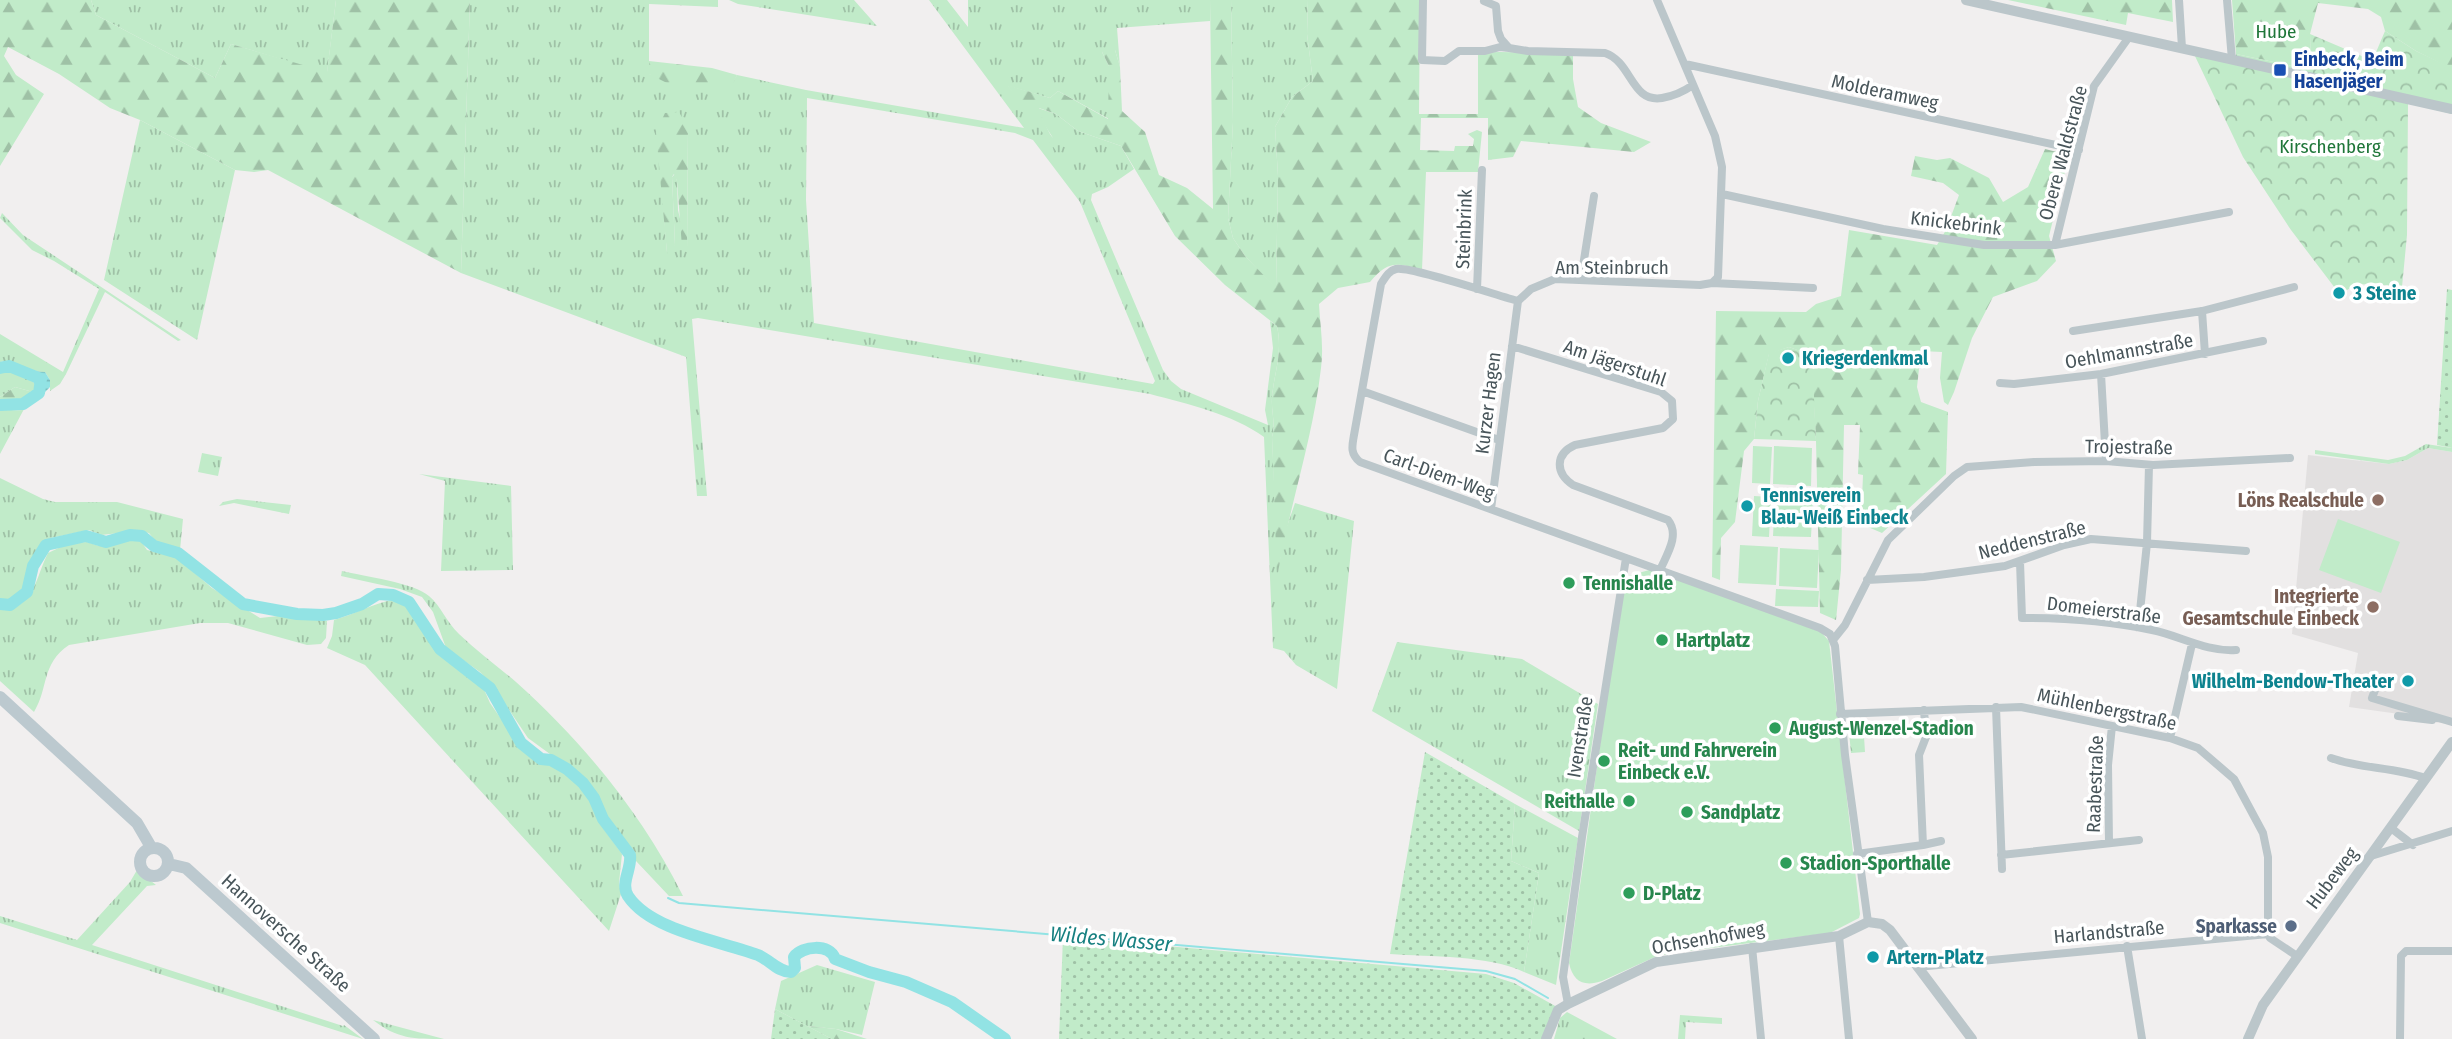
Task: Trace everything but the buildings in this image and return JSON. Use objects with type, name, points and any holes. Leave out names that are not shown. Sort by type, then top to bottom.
[{"type":"main road","name":"Hannoversche Straße","points":[[0,697],[137,823],[151,847],[166,852],[169,864],[187,868],[374,1039]]},
{"type":"main road","points":[[151,847],[141,856],[140,865],[145,872],[152,876],[159,875],[169,864]]},
{"type":"street","points":[[1423,0],[1422,60],[1445,61],[1459,51],[1485,51],[1500,47],[1528,51],[1605,53],[1615,56],[1642,94],[1654,99],[1674,96],[1693,85]]},
{"type":"street","points":[[1657,0],[1715,136],[1722,167],[1715,280]]},
{"type":"street","points":[[1966,0],[2452,109]]},
{"type":"street","points":[[2179,0],[2182,48]]},
{"type":"street","points":[[2227,0],[2232,60]]},
{"type":"street","points":[[1484,1],[1496,6],[1498,31],[1509,48]]},
{"type":"street","name":"Obere Waldstraße","points":[[2055,245],[2094,86],[2129,37]]},
{"type":"street","name":"Molderamweg","points":[[1685,64],[2079,150]]},
{"type":"street","name":"Steinbrink","points":[[1477,289],[1482,170]]},
{"type":"street","name":"Knickebrink","points":[[1722,194],[1882,229],[1983,245],[2055,245],[2229,212]]},
{"type":"street","points":[[1581,279],[1594,196]]},
{"type":"street","name":"Carl-Diem-Weg","points":[[1518,301],[1397,269],[1387,274],[1381,284],[1362,391],[1352,450],[1355,458],[1820,628],[1833,640]]},
{"type":"street","name":"Am Steinbruch","points":[[1518,301],[1531,289],[1555,279],[1700,285],[1715,280],[1813,288]]},
{"type":"street","points":[[2073,331],[2202,312],[2294,288]]},
{"type":"street","name":"Kurzer Hagen","points":[[1491,509],[1518,301]]},
{"type":"street","points":[[2202,312],[2205,354]]},
{"type":"street","name":"Oehlmannstraße","points":[[2000,383],[2014,384],[2101,374],[2263,341]]},
{"type":"street","name":"Am Jägerstuhl","points":[[1512,346],[1661,392],[1672,401],[1673,419],[1663,428],[1575,444],[1565,449],[1560,460],[1562,474],[1573,485],[1668,520],[1674,527],[1674,535],[1660,570]]},
{"type":"street","points":[[2101,374],[2106,461]]},
{"type":"street","points":[[1362,391],[1499,440]]},
{"type":"street","name":"Trojestraße","points":[[1867,580],[1888,540],[1954,476],[1968,467],[2034,462],[2106,461],[2149,465],[2290,458]]},
{"type":"street","points":[[2136,627],[2139,621],[2147,543],[2149,465]]},
{"type":"street","name":"Neddenstraße","points":[[1867,580],[1964,573],[2020,562],[2064,545],[2091,539],[2246,551]]},
{"type":"street","name":"Ivenstraße","points":[[1567,1004],[1563,977],[1626,558]]},
{"type":"street","name":"Domeierstraße","points":[[2020,562],[2022,618],[2094,621],[2136,627],[2167,634],[2192,645],[2236,650]]},
{"type":"street","points":[[1867,580],[1845,625],[1833,640],[1864,924],[1882,925],[1890,930],[1972,1039]]},
{"type":"street","points":[[2170,737],[2192,645]]},
{"type":"street","points":[[2375,690],[2372,698],[2413,714],[2452,722]]},
{"type":"street","points":[[1996,707],[2002,869]]},
{"type":"street","name":"Mühlenbergstraße","points":[[1840,714],[2021,707],[2170,737],[2198,748],[2234,779],[2263,833],[2268,857],[2268,934]]},
{"type":"street","points":[[1923,845],[1919,755],[1926,737],[1924,710]]},
{"type":"street","points":[[2398,716],[2413,714]]},
{"type":"street","name":"Raabestraße","points":[[2109,843],[2107,790],[2112,726]]},
{"type":"street","name":"Hubeweg","points":[[2248,1039],[2263,1005],[2371,856],[2393,830],[2425,778],[2452,742]]},
{"type":"street","points":[[2330,758],[2344,763],[2404,771],[2425,778]]},
{"type":"street","points":[[2393,830],[2413,845]]},
{"type":"street","points":[[2371,856],[2452,831]]},
{"type":"street","points":[[2001,855],[2139,840]]},
{"type":"street","points":[[1857,855],[1941,841]]},
{"type":"street","name":"Ochsenhofweg","points":[[1567,1004],[1656,962],[1839,936],[1864,924]]},
{"type":"street","points":[[2268,934],[2297,956]]},
{"type":"street","name":"Harlandstraße","points":[[1917,967],[2268,934]]},
{"type":"street","points":[[1839,936],[1849,1039]]},
{"type":"street","points":[[2127,946],[2142,1039]]},
{"type":"street","points":[[1752,947],[1760,1039]]},
{"type":"street","points":[[2400,1039],[2401,956],[2406,951],[2452,951]]},
{"type":"street","points":[[1546,1039],[1558,1010],[1567,1004]]},
{"type":"shaded area","points":[[2428,448],[2452,452],[2452,720],[2449,724],[2399,718],[2399,714],[2349,707],[2358,653],[2292,634],[2308,455],[2389,464],[2407,460]]},
{"type":"green space","points":[[0,0],[91,0],[96,15],[215,78],[231,44],[327,72],[336,0],[470,0],[461,273],[268,170],[235,170],[140,120],[110,108],[59,74],[8,47],[4,56],[16,75],[44,94],[0,166]]},
{"type":"green space","points":[[91,0],[336,0],[327,73],[231,44],[215,78],[96,15]]},
{"type":"green space","points":[[470,0],[718,0],[718,7],[649,4],[649,74],[731,86],[737,75],[806,90],[1024,128],[929,0],[947,0],[968,27],[968,0],[1210,0],[1210,21],[1117,28],[1120,67],[1115,50],[1102,52],[1109,66],[1109,119],[1058,91],[1050,98],[1008,86],[1053,138],[1038,108],[1056,114],[1078,131],[1121,146],[1134,169],[1108,187],[1092,194],[1091,200],[1163,370],[1171,381],[1181,389],[1268,425],[1265,410],[1273,348],[1270,321],[1277,326],[1279,345],[1272,398],[1272,437],[1278,571],[1284,535],[1295,503],[1354,521],[1337,689],[1296,665],[1284,651],[1273,648],[1264,437],[1238,422],[1150,394],[698,318],[692,319],[707,496],[697,496],[686,357],[461,273]],"holes":[[[807,98],[1015,133],[1033,140],[1080,202],[1155,381],[1153,384],[814,323],[806,200]],[[688,128],[687,249],[678,210],[675,174],[672,177],[675,245],[667,253],[662,188]]]},
{"type":"green space","points":[[729,0],[854,0],[877,26],[738,4]]},
{"type":"green space","points":[[1210,0],[1231,0],[1233,122],[1228,218],[1233,238],[1245,256],[1276,288],[1278,176],[1275,127],[1292,97],[1313,81],[1307,34],[1308,0],[1420,0],[1419,114],[1478,114],[1478,53],[1573,55],[1573,79],[1578,107],[1601,123],[1651,142],[1634,152],[1521,141],[1513,157],[1488,160],[1488,118],[1421,118],[1420,150],[1454,151],[1455,146],[1473,146],[1474,139],[1468,134],[1477,130],[1482,132],[1478,172],[1426,172],[1422,270],[1393,265],[1382,270],[1370,282],[1338,288],[1319,304],[1321,368],[1307,447],[1277,578],[1272,403],[1279,354],[1277,326],[1225,285],[1175,236],[1121,146],[1078,131],[1056,114],[1039,108],[1057,152],[1007,85],[1050,98],[1058,91],[1108,119],[1109,66],[1102,52],[1106,47],[1115,50],[1120,67],[1122,111],[1145,132],[1159,175],[1187,188],[1213,209]]},
{"type":"green space","points":[[1231,0],[1308,0],[1307,34],[1313,81],[1292,97],[1275,127],[1278,176],[1276,289],[1245,256],[1233,238],[1228,218],[1233,122]]},
{"type":"green space","points":[[2008,0],[2172,0],[2173,22],[2128,13],[2126,25]]},
{"type":"green space","name":"Hube","points":[[2232,0],[2452,0],[2452,69],[2416,51],[2385,31],[2381,17],[2368,9],[2318,3],[2310,34],[2311,70],[2236,54]]},
{"type":"green space","name":"Kirschenberg","points":[[2385,31],[2416,51],[2452,68],[2452,114],[2408,103],[2407,235],[2402,287],[2377,284],[2354,286],[2341,296],[2291,230],[2243,157],[2194,54],[2234,63],[2236,54],[2311,70],[2310,34],[2364,57],[2374,57]]},
{"type":"green space","points":[[649,61],[712,68],[737,75],[732,86],[673,86],[649,74]]},
{"type":"green space","points":[[679,112],[688,128],[687,250],[682,247],[677,181],[674,174],[673,255],[667,253],[656,132],[665,113]]},
{"type":"green space","points":[[140,120],[235,170],[197,340],[104,280]]},
{"type":"green space","points":[[2045,149],[2069,155],[2049,236],[2056,261],[2037,281],[1993,297],[1972,338],[1948,405],[1944,402],[1940,378],[1942,352],[1921,351],[1917,387],[1921,402],[1948,412],[1946,474],[1882,533],[1861,524],[1863,475],[1858,474],[1860,425],[1844,425],[1841,570],[1836,620],[1820,613],[1811,355],[1789,347],[1769,354],[1758,401],[1754,439],[1744,451],[1735,522],[1721,538],[1720,580],[1712,577],[1716,311],[1806,312],[1816,304],[1841,296],[1849,230],[1937,245],[1946,230],[1959,195],[1943,183],[1911,176],[1915,156],[1937,160],[1950,158],[1989,178],[2003,202],[2028,187]]},
{"type":"green space","points":[[2,213],[23,235],[181,340],[178,341],[105,292],[66,374],[60,384],[50,391],[50,380],[45,372],[11,362],[0,362],[0,334],[63,372],[99,289],[32,250],[0,218]]},
{"type":"green space","points":[[2447,289],[2452,290],[2452,448],[2437,445]]},
{"type":"green space","points":[[1789,347],[1812,355],[1816,441],[1754,439],[1758,401],[1769,353]]},
{"type":"green space","points":[[10,370],[32,380],[37,388],[33,392],[15,387],[0,397],[0,372]]},
{"type":"green space","points":[[15,387],[33,392],[23,411],[0,409],[0,397]]},
{"type":"green space","points":[[0,409],[23,411],[0,454]]},
{"type":"green space","points":[[2426,444],[2452,448],[2452,452],[2428,448],[2407,460],[2389,464],[2315,454],[2315,450],[2388,460],[2405,456]]},
{"type":"green space","points":[[1753,446],[1772,447],[1770,484],[1752,483]]},
{"type":"green space","points":[[1774,446],[1812,448],[1811,486],[1773,484]]},
{"type":"green space","points":[[202,453],[222,457],[218,476],[198,472]]},
{"type":"green space","points":[[419,474],[511,486],[513,570],[441,571],[445,481]]},
{"type":"green space","points":[[0,478],[55,502],[117,502],[183,519],[180,550],[157,543],[149,533],[138,531],[101,535],[89,530],[51,538],[43,543],[30,564],[23,589],[9,600],[0,600]]},
{"type":"green space","points":[[1754,496],[1771,497],[1769,537],[1752,536]]},
{"type":"green space","points":[[1775,498],[1813,499],[1811,537],[1773,536]]},
{"type":"green space","points":[[237,499],[291,505],[289,514],[234,503],[219,506],[223,502]]},
{"type":"green space","points":[[2338,519],[2400,542],[2381,593],[2319,570]]},
{"type":"green space","points":[[124,540],[141,541],[147,550],[176,557],[212,588],[260,618],[278,616],[327,621],[326,638],[321,644],[307,645],[228,623],[200,623],[69,645],[54,660],[34,712],[0,681],[0,610],[20,604],[27,598],[48,553],[69,543],[87,542],[99,546]]},
{"type":"green space","points":[[1740,545],[1778,547],[1776,585],[1738,583]]},
{"type":"green space","points":[[1780,548],[1819,550],[1817,588],[1779,586]]},
{"type":"green space","points":[[1653,569],[1821,632],[1829,641],[1860,914],[1859,918],[1830,933],[1672,953],[1655,957],[1602,981],[1585,983],[1576,979],[1569,963],[1624,577]]},
{"type":"green space","points":[[342,571],[412,587],[429,596],[459,634],[541,705],[588,755],[610,781],[649,837],[683,896],[669,896],[636,861],[580,776],[528,738],[493,686],[480,672],[446,648],[433,612],[422,597],[400,589],[341,576]]},
{"type":"green space","points":[[1776,589],[1819,591],[1818,607],[1775,606]]},
{"type":"green space","points":[[392,600],[407,604],[436,652],[483,687],[490,703],[524,752],[532,755],[537,762],[568,774],[586,793],[603,828],[622,854],[619,883],[621,894],[609,931],[365,665],[327,648],[334,620]]},
{"type":"green space","points":[[1397,642],[1522,659],[1598,704],[1579,831],[1372,711]]},
{"type":"green space","points":[[1848,721],[1863,721],[1865,752],[1851,753]]},
{"type":"green space","points":[[1425,752],[1515,804],[1511,861],[1539,873],[1524,972],[1494,962],[1390,954]]},
{"type":"green space","points":[[1515,804],[1578,838],[1556,985],[1524,972],[1539,873],[1511,861]]},
{"type":"green space","points":[[137,870],[156,885],[147,886],[92,945],[344,1025],[363,1039],[0,923],[0,916],[77,940],[130,882]]},
{"type":"green space","points":[[1063,937],[1486,974],[1514,983],[1557,1007],[1543,1039],[1059,1039]]},
{"type":"green space","points":[[817,965],[875,982],[862,1035],[807,1026],[775,1009],[781,981]]},
{"type":"green space","points":[[775,1009],[832,1039],[771,1039]]},
{"type":"green space","points":[[1567,1012],[1617,1039],[1554,1039],[1560,1018]]},
{"type":"green space","points":[[1680,1015],[1722,1018],[1722,1024],[1686,1022],[1685,1039],[1678,1039]]},
{"type":"green space","points":[[373,1020],[444,1039],[406,1037]]},
{"type":"green space","points":[[807,1026],[836,1029],[867,1039],[832,1039]]},
{"type":"water","points":[[29,371],[45,372],[50,380],[50,387],[45,392],[33,392],[37,388],[26,376]]},
{"type":"waterway","points":[[0,368],[9,366],[41,379],[39,393],[23,404],[0,405]]},
{"type":"waterway","points":[[0,604],[10,605],[27,592],[33,566],[46,545],[86,536],[106,542],[130,535],[142,536],[154,546],[178,553],[243,604],[297,614],[323,615],[362,604],[378,594],[393,595],[409,602],[440,649],[490,688],[521,743],[541,759],[551,760],[567,769],[583,783],[594,798],[603,819],[630,855],[625,886],[628,896],[639,908],[669,926],[758,955],[786,971],[791,972],[795,968],[794,957],[803,950],[828,950],[835,959],[906,982],[952,1002],[1005,1039]]},
{"type":"waterway","name":"Wildes Wasser","points":[[668,898],[679,903],[1486,971],[1515,979],[1548,998]]},
{"type":"place","name":"Einbeck, Beim Hasenjäger","points":[[2280,70]]},
{"type":"place","name":"3 Steine","points":[[2339,293]]},
{"type":"place","name":"Kriegerdenkmal","points":[[1788,358]]},
{"type":"place","name":"Löns Realschule","points":[[2378,500]]},
{"type":"place","name":"Tennisverein Blau-Weiß Einbeck","points":[[1747,506]]},
{"type":"place","name":"Tennishalle","points":[[1569,583]]},
{"type":"place","name":"Integrierte Gesamtschule Einbeck","points":[[2373,607]]},
{"type":"place","name":"Hartplatz","points":[[1662,640]]},
{"type":"place","name":"Wilhelm-Bendow-Theater","points":[[2408,681]]},
{"type":"place","name":"August-Wenzel-Stadion","points":[[1775,728]]},
{"type":"place","name":"Reit- und Fahrverein Einbeck e.V.","points":[[1604,761]]},
{"type":"place","name":"Reithalle","points":[[1629,801]]},
{"type":"place","name":"Sandplatz","points":[[1687,812]]},
{"type":"place","name":"Stadion-Sporthalle","points":[[1786,863]]},
{"type":"place","name":"D-Platz","points":[[1629,893]]},
{"type":"place","name":"Sparkasse","points":[[2291,926]]},
{"type":"place","name":"Artern-Platz","points":[[1873,957]]}]
